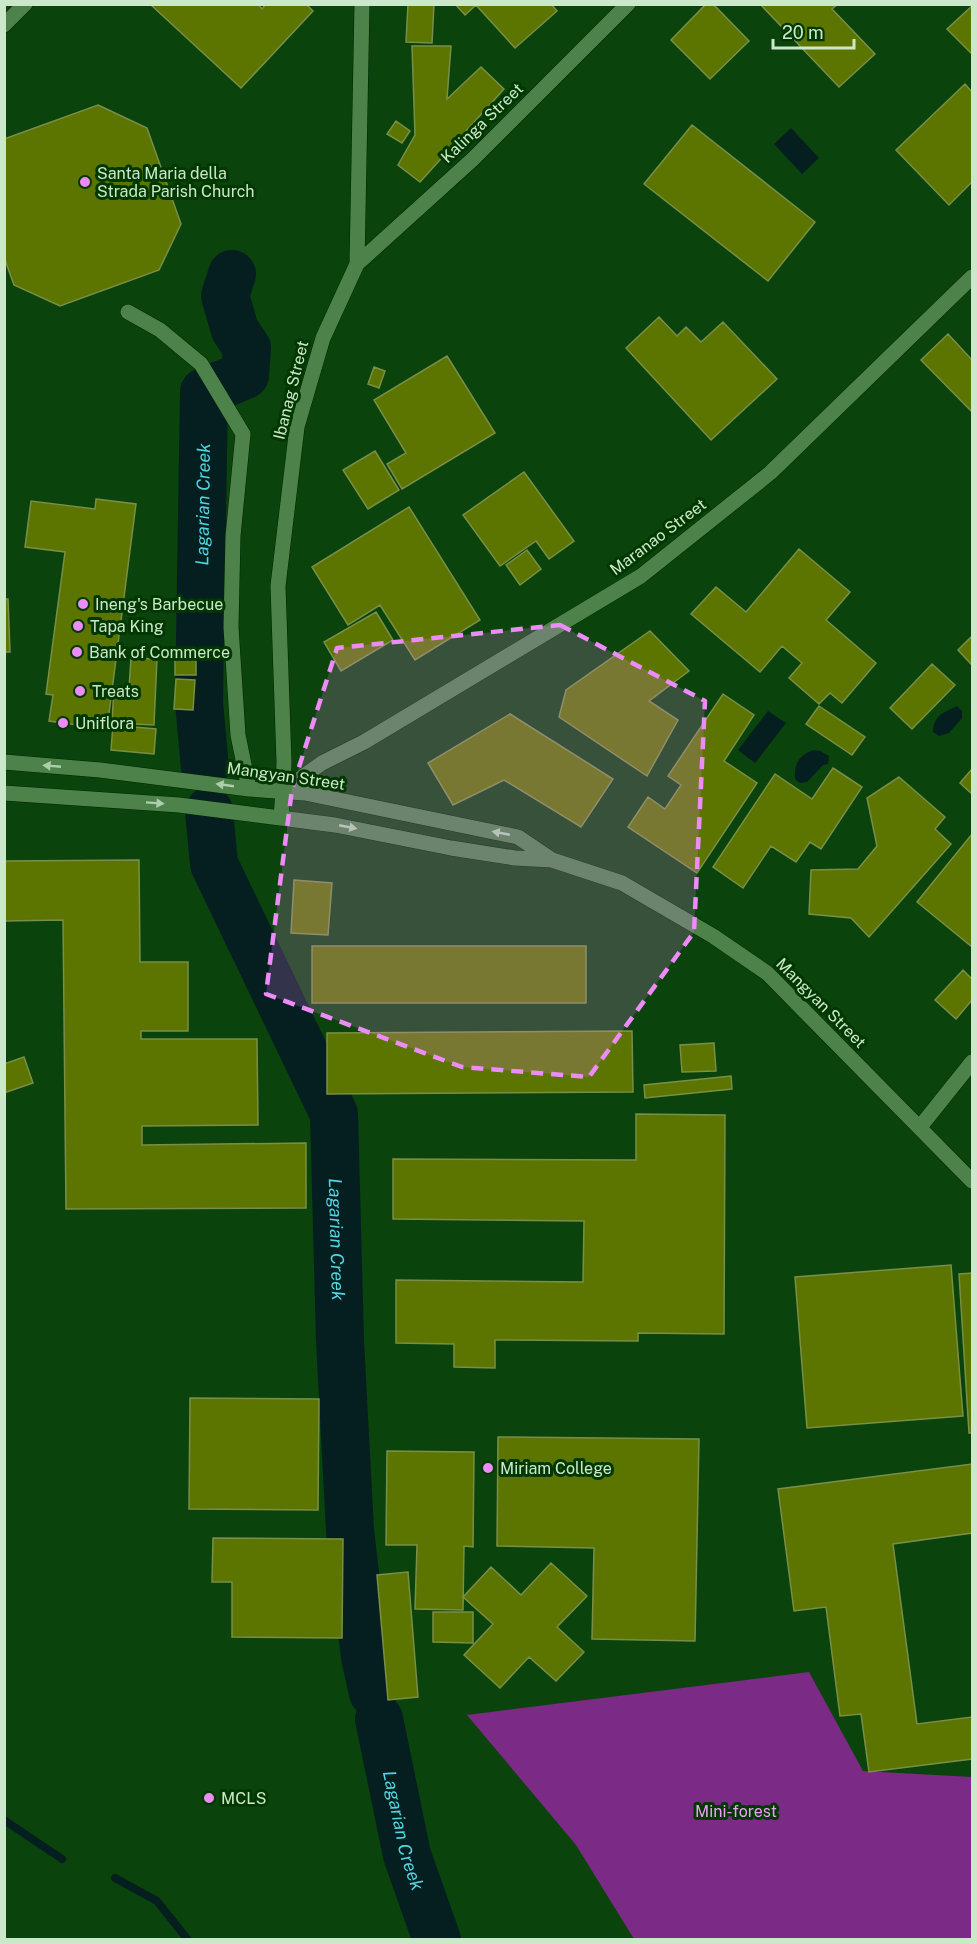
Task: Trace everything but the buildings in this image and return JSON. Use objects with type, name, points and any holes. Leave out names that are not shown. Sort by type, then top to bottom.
[{"type":"street","points":[[4,25],[24,4]]},
{"type":"street","name":"Ibanag Street","points":[[283,791],[284,752],[278,586],[297,427],[323,338],[357,264],[362,4]]},
{"type":"street","name":"Kalinga Street","points":[[357,264],[472,159],[628,4]]},
{"type":"street","name":"Maranao Street","points":[[283,791],[322,763],[364,742],[641,576],[770,473],[972,277]]},
{"type":"street","points":[[128,312],[160,330],[201,364],[243,434],[233,536],[231,627],[238,735],[249,789]]},
{"type":"street","name":"Mangyan Street","points":[[4,762],[100,770],[249,789],[304,793],[518,837],[552,860]]},
{"type":"street","points":[[281,818],[283,791]]},
{"type":"street","name":"Mangyan Street","points":[[4,793],[179,805],[335,825],[451,848],[515,858],[552,860],[622,883],[713,936],[767,974],[972,1181]]},
{"type":"street","points":[[920,1127],[972,1062]]},
{"type":"highlighted area","points":[[560,625],[705,701],[694,932],[589,1077],[462,1067],[266,994],[292,789],[337,648]]},
{"type":"green space","name":"Mini-forest","points":[[809,1672],[863,1771],[972,1777],[972,1939],[634,1939],[576,1845],[467,1715]]},
{"type":"water","points":[[791,128],[819,158],[802,174],[774,144]]},
{"type":"water","points":[[957,706],[962,711],[962,718],[949,733],[939,736],[933,732],[937,718]]},
{"type":"water","points":[[768,711],[786,723],[755,763],[738,750]]},
{"type":"water","points":[[813,750],[829,756],[828,764],[823,765],[807,782],[800,783],[795,779],[795,769],[801,758]]},
{"type":"waterway","name":"Lagarian Creek","points":[[205,768],[199,703],[204,392],[245,375],[247,348],[235,330],[225,296],[232,274]]},
{"type":"waterway","name":"Lagarian Creek","points":[[209,811],[214,864],[334,1114],[340,1341],[350,1531],[365,1657],[373,1693]]},
{"type":"waterway","name":"Lagarian Creek","points":[[379,1719],[407,1855],[437,1940]]},
{"type":"waterway","points":[[4,1820],[62,1859]]},
{"type":"waterway","points":[[115,1878],[157,1901],[188,1940]]},
{"type":"place","name":"Santa Maria della Strada Parish Church","points":[[85,182]]},
{"type":"place","name":"Ineng's Barbecue","points":[[83,604]]},
{"type":"place","name":"Tapa King","points":[[78,626]]},
{"type":"place","name":"Bank of Commerce","points":[[77,652]]},
{"type":"place","name":"Treats","points":[[80,691]]},
{"type":"place","name":"Uniflora","points":[[63,723]]},
{"type":"place","name":"Miriam College","points":[[488,1468]]},
{"type":"place","name":"MCLS","points":[[209,1798]]}]
